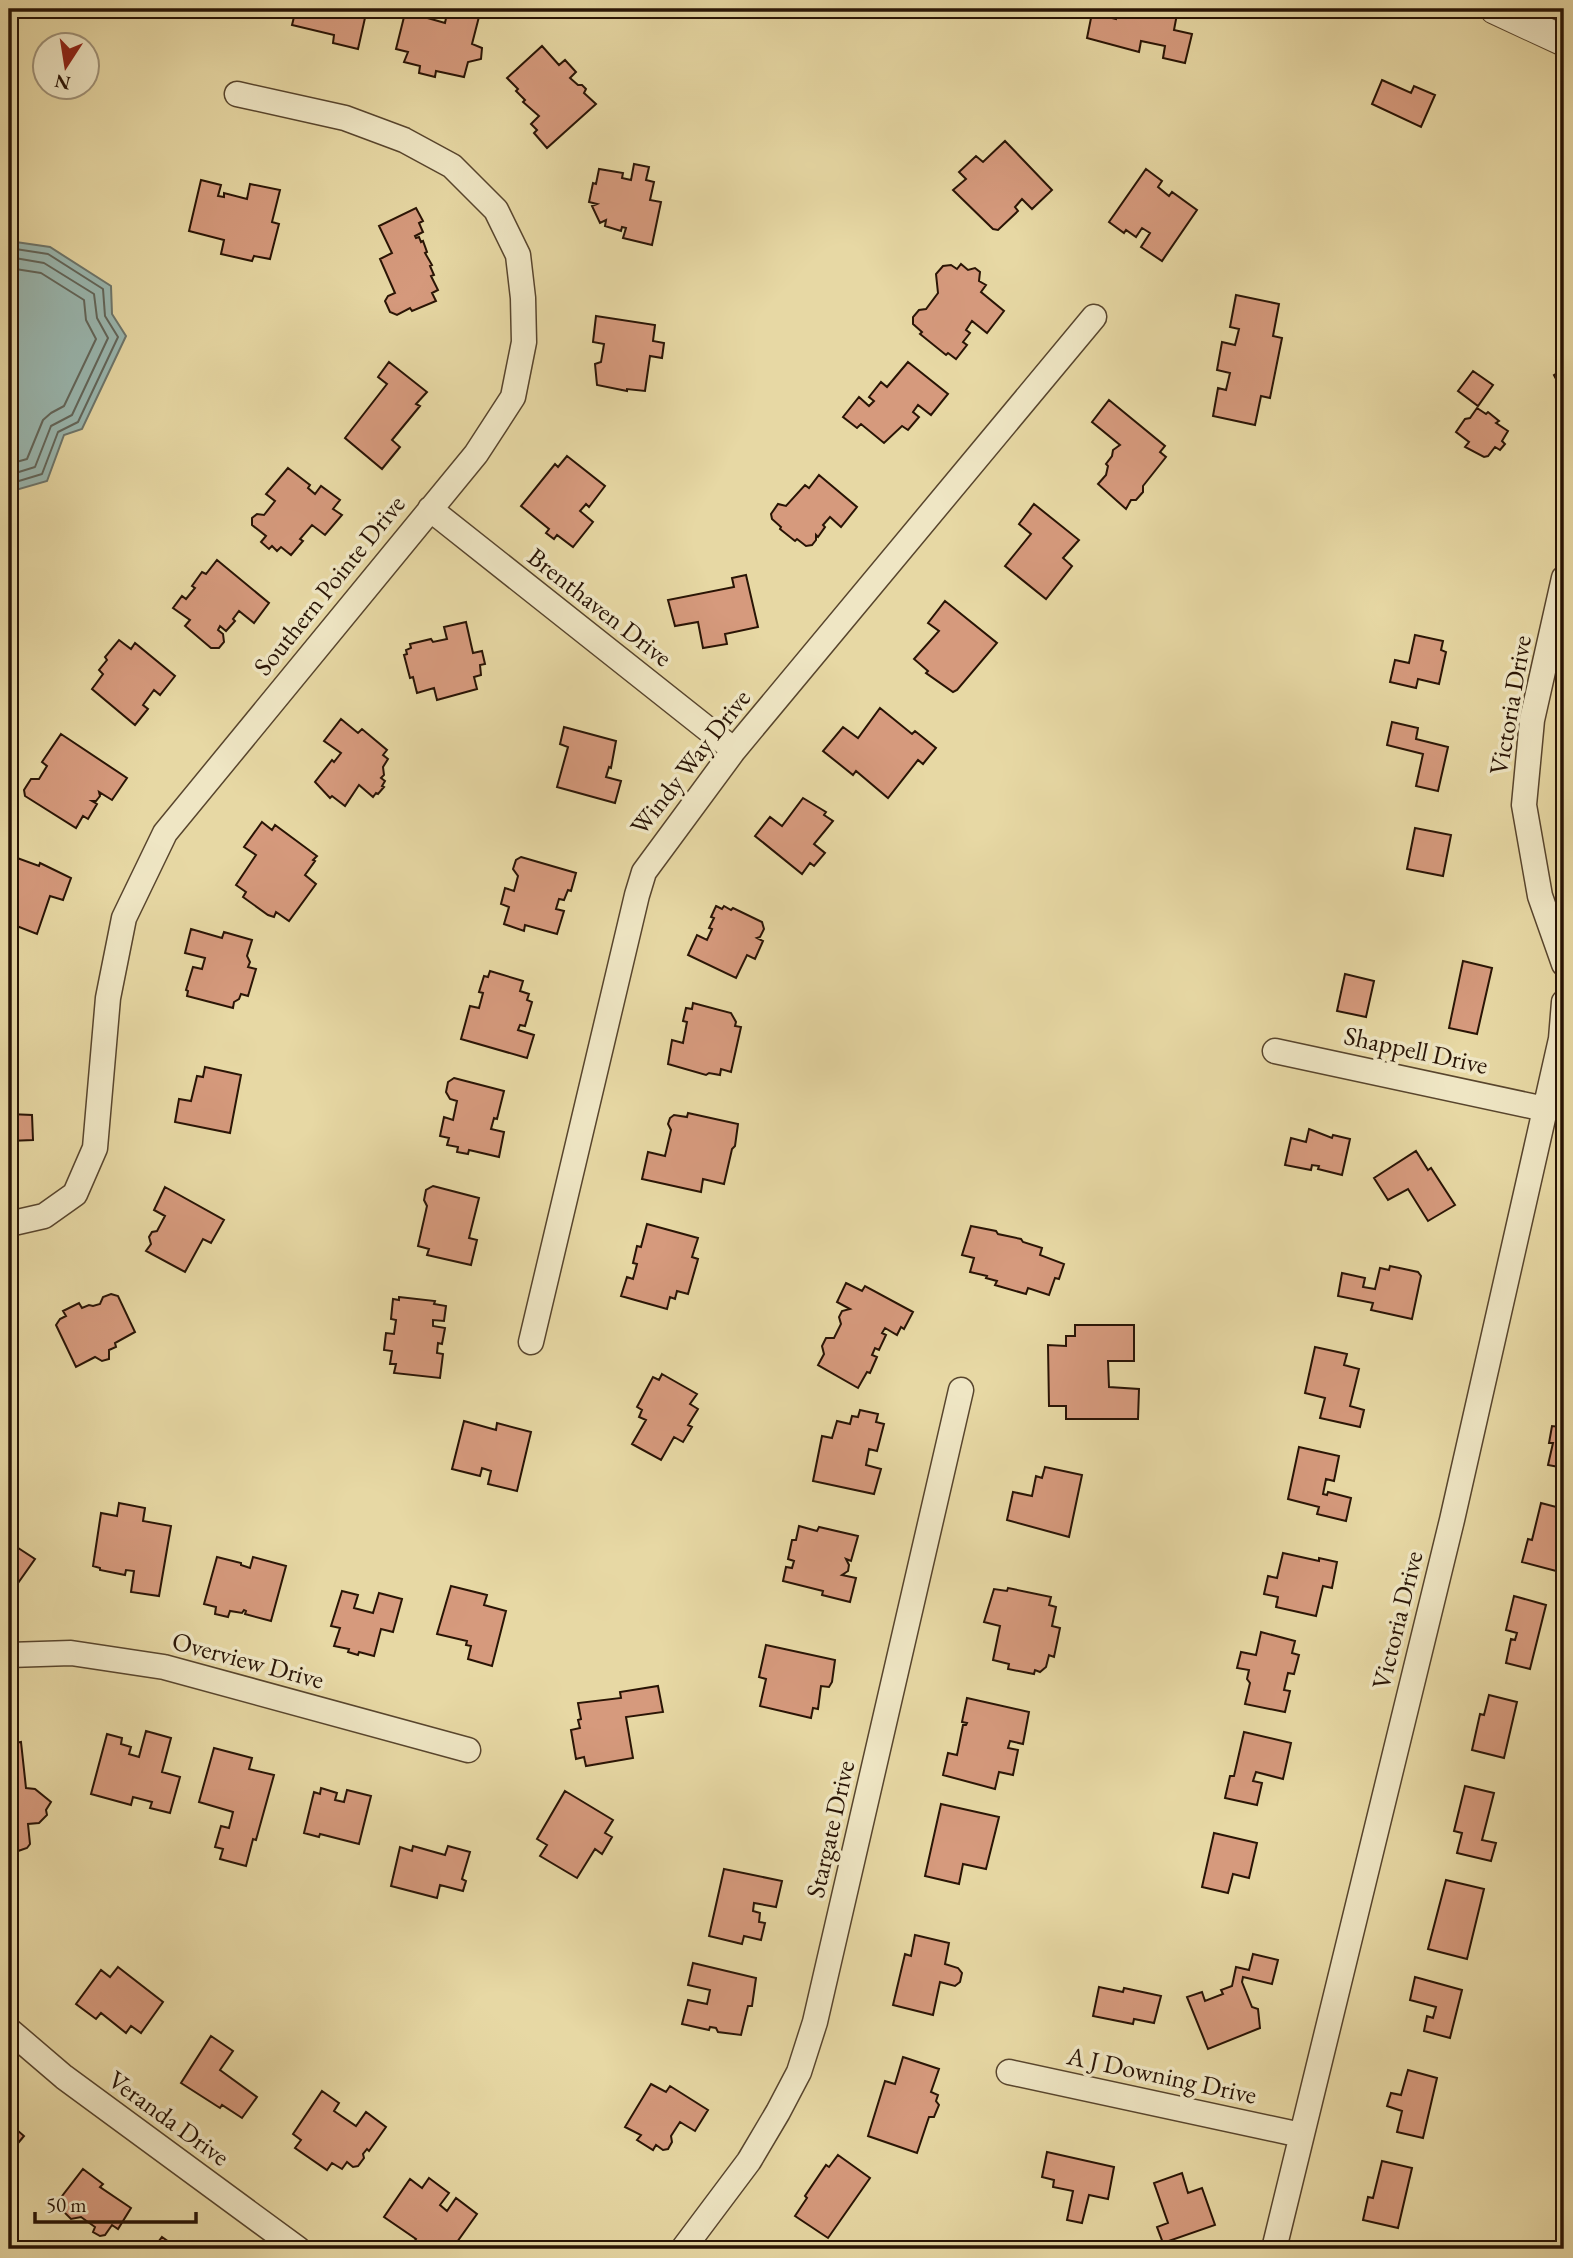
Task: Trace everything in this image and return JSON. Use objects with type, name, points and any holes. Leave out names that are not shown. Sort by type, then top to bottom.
[{"type":"street","points":[[1495,9],[1564,41]]},
{"type":"street","name":"Southern Pointe Drive","points":[[9,1224],[44,1216],[75,1194],[95,1148],[108,998],[124,918],[165,834],[475,454],[513,397],[524,342],[523,298],[518,255],[496,210],[452,166],[404,140],[345,118],[237,94]]},
{"type":"street","name":"Windy Way Drive","points":[[531,1342],[644,872],[734,750],[1094,317]]},
{"type":"street","name":"Brenthaven Drive","points":[[430,509],[734,750]]},
{"type":"street","name":"Victoria Drive","points":[[1564,578],[1532,720],[1524,805],[1541,896],[1564,964]]},
{"type":"street","name":"Victoria Drive","points":[[1274,2249],[1449,1534],[1561,1040],[1564,1002]]},
{"type":"street","name":"Shappell Drive","points":[[1275,1051],[1545,1109]]},
{"type":"street","name":"Stargate Drive","points":[[683,2249],[750,2161],[800,2072],[818,2008],[961,1390]]},
{"type":"street","name":"Overview Drive","points":[[9,1656],[71,1653],[164,1667],[468,1750]]},
{"type":"street","name":"Veranda Drive","points":[[9,2030],[64,2077],[298,2249]]},
{"type":"street","name":"A J Downing Drive","points":[[1009,2072],[1301,2135]]},
{"type":"water","points":[[9,241],[50,247],[111,286],[112,314],[126,336],[82,429],[64,435],[47,481],[9,492]]},
{"type":"building","points":[[192,9],[224,9],[194,17]]},
{"type":"building","points":[[296,9],[367,9],[358,49],[333,43],[334,35],[292,25]]},
{"type":"building","points":[[406,9],[426,9],[424,17],[445,23],[448,9],[481,9],[472,44],[482,48],[481,59],[468,62],[464,77],[436,71],[435,77],[419,73],[420,66],[404,62],[408,52],[396,49]]},
{"type":"building","points":[[1118,9],[1156,9],[1177,14],[1174,30],[1192,34],[1185,63],[1163,58],[1165,46],[1141,41],[1139,52],[1087,38],[1092,13],[1116,19]]},
{"type":"building","points":[[542,46],[559,65],[565,60],[576,72],[570,78],[586,89],[584,93],[596,104],[547,148],[534,133],[537,130],[531,124],[539,116],[523,102],[525,100],[516,91],[518,89],[507,78]]},
{"type":"building","points":[[1382,80],[1411,93],[1414,86],[1435,95],[1421,127],[1372,104]]},
{"type":"building","points":[[1005,141],[1052,190],[1032,209],[1022,199],[1015,207],[1018,211],[998,230],[993,229],[953,190],[966,179],[959,172],[976,156],[983,162]]},
{"type":"building","points":[[634,164],[649,167],[646,180],[654,182],[650,200],[661,202],[652,245],[623,238],[626,228],[622,227],[621,231],[605,226],[606,220],[600,223],[592,206],[597,204],[589,202],[599,169],[623,173],[622,178],[631,180]]},
{"type":"building","points":[[1146,169],[1162,181],[1158,187],[1169,196],[1172,192],[1197,210],[1162,261],[1141,247],[1150,233],[1142,228],[1136,237],[1126,230],[1124,233],[1109,222]]},
{"type":"building","points":[[201,180],[221,185],[218,196],[224,197],[224,193],[247,199],[250,184],[280,190],[272,222],[279,224],[270,259],[254,256],[252,261],[221,254],[224,240],[189,231]]},
{"type":"building","points":[[416,208],[423,221],[419,223],[423,232],[415,236],[423,241],[427,252],[425,253],[432,265],[430,266],[434,275],[431,276],[438,290],[432,293],[436,301],[412,311],[410,308],[397,315],[390,312],[385,301],[395,293],[380,259],[392,253],[379,226]]},
{"type":"building","points":[[961,264],[968,270],[975,268],[980,272],[979,281],[986,285],[981,292],[1004,311],[987,333],[972,321],[966,330],[970,333],[963,342],[967,345],[956,359],[948,353],[946,355],[920,334],[922,332],[913,324],[913,317],[919,310],[926,309],[938,293],[936,274],[943,266],[951,265],[957,269]]},
{"type":"building","points":[[1236,295],[1279,304],[1273,336],[1282,338],[1270,398],[1261,396],[1255,425],[1213,416],[1218,388],[1226,390],[1230,373],[1217,370],[1222,342],[1235,345],[1239,329],[1230,327]]},
{"type":"building","points":[[596,316],[655,325],[653,341],[664,343],[662,358],[650,356],[645,391],[627,391],[597,385],[595,364],[601,362],[604,344],[593,342]]},
{"type":"building","points":[[389,362],[427,392],[416,404],[420,406],[392,440],[400,447],[382,469],[345,438],[387,384],[378,377]]},
{"type":"building","points":[[908,362],[948,394],[931,415],[918,405],[913,412],[919,417],[908,430],[902,426],[884,443],[861,424],[857,428],[843,417],[859,397],[869,406],[874,401],[869,397],[881,382],[887,387]]},
{"type":"building","points":[[1564,369],[1564,394],[1554,375]]},
{"type":"building","points":[[1473,371],[1493,385],[1478,406],[1458,391]]},
{"type":"building","points":[[1109,400],[1165,446],[1160,452],[1166,457],[1143,486],[1143,492],[1136,500],[1131,500],[1126,509],[1098,484],[1106,475],[1106,464],[1113,450],[1120,445],[1092,422]]},
{"type":"building","points":[[1477,408],[1486,414],[1488,412],[1499,421],[1496,423],[1508,431],[1502,441],[1505,444],[1500,450],[1495,447],[1484,457],[1465,447],[1469,442],[1456,432]]},
{"type":"building","points":[[567,456],[605,486],[589,507],[586,504],[580,511],[593,522],[573,547],[557,535],[554,539],[546,533],[549,529],[521,506],[555,464],[558,467]]},
{"type":"building","points":[[288,468],[310,485],[308,488],[315,494],[321,486],[340,500],[333,509],[342,515],[325,535],[312,525],[291,555],[281,547],[277,551],[272,546],[269,549],[261,542],[266,536],[252,525],[252,518],[257,514],[264,515],[275,501],[266,494]]},
{"type":"building","points":[[819,475],[857,507],[841,527],[830,517],[812,545],[806,546],[780,529],[771,514],[778,504],[786,506],[805,485],[809,488]]},
{"type":"building","points":[[1034,504],[1079,540],[1063,558],[1072,566],[1046,599],[1005,566],[1031,534],[1019,524]]},
{"type":"building","points":[[217,560],[269,603],[254,623],[239,611],[226,631],[220,626],[218,630],[223,634],[224,642],[219,648],[211,648],[185,626],[190,620],[173,608],[182,596],[186,599],[195,588],[192,586],[202,572],[206,574]]},
{"type":"building","points":[[746,575],[758,627],[725,634],[727,644],[703,648],[698,622],[675,626],[668,600],[734,587],[732,578]]},
{"type":"building","points":[[945,601],[997,643],[953,692],[926,673],[928,671],[914,659],[939,631],[928,623]]},
{"type":"building","points":[[466,622],[473,653],[482,651],[485,664],[480,665],[481,675],[474,677],[477,689],[437,700],[434,688],[417,693],[404,655],[407,654],[406,650],[411,648],[410,644],[431,639],[433,642],[447,639],[444,627]]},
{"type":"building","points":[[1415,635],[1443,641],[1441,650],[1446,652],[1439,684],[1418,679],[1416,688],[1390,682],[1395,660],[1409,663]]},
{"type":"building","points":[[119,640],[131,649],[135,643],[175,676],[160,695],[154,690],[143,705],[148,709],[135,725],[92,689],[103,674],[99,670],[107,660],[105,657]]},
{"type":"building","points":[[880,708],[912,734],[915,731],[936,748],[923,764],[918,760],[888,798],[856,771],[853,775],[823,751],[843,727],[858,738]]},
{"type":"building","points":[[341,719],[358,733],[362,729],[387,750],[383,755],[388,759],[381,778],[385,781],[382,786],[384,787],[378,794],[373,797],[359,785],[345,806],[332,796],[330,798],[315,782],[341,753],[324,741]]},
{"type":"building","points":[[1392,722],[1418,728],[1416,739],[1448,747],[1438,791],[1416,786],[1423,754],[1387,745]]},
{"type":"building","points":[[564,727],[616,741],[611,768],[609,767],[606,777],[621,781],[615,803],[557,787],[568,747],[560,744]]},
{"type":"building","points":[[61,734],[127,778],[112,800],[99,792],[100,796],[96,801],[92,801],[97,804],[88,819],[83,816],[76,828],[25,796],[24,790],[31,779],[39,779],[47,766],[42,762]]},
{"type":"building","points":[[803,798],[826,812],[824,815],[833,821],[814,844],[825,853],[814,866],[810,863],[802,874],[755,836],[770,817],[782,826]]},
{"type":"building","points":[[262,822],[272,830],[275,825],[317,856],[305,875],[316,884],[289,921],[276,912],[274,917],[268,915],[243,897],[246,892],[236,885],[256,855],[244,847]]},
{"type":"building","points":[[1415,828],[1451,835],[1443,876],[1407,869]]},
{"type":"building","points":[[9,855],[39,866],[40,863],[71,878],[63,900],[50,896],[37,934],[9,923]]},
{"type":"building","points":[[521,857],[576,873],[571,891],[568,890],[564,900],[559,899],[556,909],[564,911],[557,934],[525,925],[524,931],[504,924],[509,907],[501,904],[505,888],[514,891],[518,876],[513,869],[516,860]]},
{"type":"building","points":[[716,906],[722,909],[724,906],[731,910],[733,908],[762,922],[764,929],[757,938],[763,941],[755,959],[747,955],[736,978],[688,955],[697,935],[707,940]]},
{"type":"building","points":[[191,929],[222,938],[224,932],[252,940],[247,956],[250,962],[248,967],[256,969],[248,996],[241,994],[234,1002],[233,1008],[187,996],[186,990],[193,967],[202,969],[205,958],[185,953]]},
{"type":"building","points":[[9,959],[16,960],[11,992],[16,992],[14,1008],[9,1008]]},
{"type":"building","points":[[1463,961],[1492,968],[1477,1034],[1449,1028]]},
{"type":"building","points":[[490,971],[523,981],[520,991],[529,994],[527,1000],[532,1002],[525,1026],[520,1025],[518,1030],[534,1035],[527,1058],[461,1039],[470,1006],[479,1008],[483,993],[479,992],[484,976],[488,977]]},
{"type":"building","points":[[1345,974],[1374,981],[1366,1017],[1337,1011]]},
{"type":"building","points":[[693,1003],[731,1013],[736,1022],[735,1026],[741,1027],[731,1072],[721,1069],[720,1075],[706,1075],[668,1064],[672,1040],[683,1043],[687,1022],[683,1021],[686,1008],[692,1009]]},
{"type":"building","points":[[205,1067],[241,1075],[230,1133],[175,1122],[179,1099],[191,1101],[197,1076],[203,1077]]},
{"type":"building","points":[[454,1078],[504,1091],[497,1119],[494,1118],[491,1129],[504,1132],[499,1157],[469,1150],[468,1154],[457,1152],[458,1147],[447,1145],[449,1138],[440,1136],[444,1117],[453,1120],[457,1101],[450,1099],[446,1092],[448,1082]]},
{"type":"building","points":[[688,1113],[738,1124],[724,1184],[703,1179],[701,1192],[642,1179],[648,1152],[665,1156],[671,1130],[668,1124],[670,1118],[674,1115],[687,1117]]},
{"type":"building","points":[[9,1114],[32,1115],[33,1140],[9,1141]]},
{"type":"building","points":[[1309,1129],[1332,1138],[1333,1135],[1350,1139],[1342,1175],[1318,1169],[1319,1166],[1312,1165],[1311,1170],[1285,1165],[1291,1138],[1306,1142]]},
{"type":"building","points":[[1416,1151],[1428,1170],[1431,1168],[1455,1205],[1428,1221],[1408,1189],[1388,1200],[1374,1178]]},
{"type":"building","points":[[433,1186],[479,1198],[469,1238],[477,1240],[471,1265],[427,1255],[429,1249],[418,1246],[427,1206],[424,1200],[426,1190]]},
{"type":"building","points":[[165,1187],[224,1220],[211,1243],[203,1239],[185,1272],[146,1251],[151,1244],[149,1237],[152,1232],[157,1231],[165,1216],[154,1210]]},
{"type":"building","points":[[647,1224],[698,1238],[692,1257],[698,1259],[688,1294],[677,1291],[675,1299],[670,1297],[667,1309],[621,1296],[627,1277],[633,1279],[637,1264],[633,1263],[637,1246],[641,1247]]},
{"type":"building","points":[[971,1226],[1021,1239],[1042,1248],[1040,1255],[1064,1264],[1049,1295],[1028,1288],[1026,1294],[995,1285],[997,1281],[970,1272],[974,1258],[962,1255]]},
{"type":"building","points":[[1390,1266],[1418,1272],[1421,1276],[1412,1319],[1371,1310],[1373,1303],[1338,1296],[1342,1273],[1365,1278],[1363,1287],[1375,1289],[1380,1268],[1389,1270]]},
{"type":"building","points":[[846,1283],[862,1291],[865,1286],[913,1312],[904,1329],[901,1327],[897,1335],[885,1328],[882,1333],[886,1335],[879,1350],[875,1348],[872,1355],[877,1357],[870,1373],[867,1372],[858,1388],[818,1365],[824,1354],[822,1346],[826,1338],[834,1338],[841,1324],[839,1317],[842,1311],[850,1309],[837,1302]]},
{"type":"building","points":[[111,1294],[118,1296],[135,1332],[115,1343],[116,1347],[109,1350],[109,1359],[102,1361],[95,1357],[76,1367],[56,1325],[66,1316],[63,1311],[79,1303],[82,1308],[100,1304],[103,1297]]},
{"type":"building","points":[[399,1297],[435,1301],[434,1304],[446,1306],[444,1321],[433,1320],[433,1326],[445,1328],[437,1353],[443,1354],[440,1378],[394,1373],[396,1364],[390,1364],[392,1351],[384,1350],[386,1333],[394,1334],[396,1320],[391,1319],[393,1299],[399,1300]]},
{"type":"building","points":[[1075,1325],[1134,1325],[1134,1361],[1108,1361],[1109,1387],[1139,1389],[1138,1419],[1066,1419],[1066,1406],[1049,1406],[1048,1345],[1066,1346],[1066,1336],[1075,1336]]},
{"type":"building","points":[[1315,1347],[1347,1354],[1344,1365],[1359,1369],[1350,1406],[1364,1410],[1360,1427],[1320,1418],[1325,1398],[1305,1393]]},
{"type":"building","points":[[662,1374],[697,1394],[690,1404],[698,1409],[688,1425],[692,1427],[683,1442],[674,1437],[661,1460],[632,1444],[646,1420],[639,1417],[642,1410],[637,1407],[653,1377],[659,1380]]},
{"type":"building","points":[[1564,1409],[1564,1468],[1548,1465],[1553,1443],[1549,1443],[1552,1426],[1560,1427]]},
{"type":"building","points":[[860,1410],[878,1414],[876,1422],[884,1424],[877,1451],[869,1449],[866,1465],[881,1469],[874,1494],[813,1481],[822,1436],[832,1438],[837,1421],[850,1424],[852,1416],[858,1417]]},
{"type":"building","points":[[464,1421],[496,1430],[497,1423],[531,1432],[517,1491],[488,1484],[491,1471],[482,1468],[480,1476],[452,1469]]},
{"type":"building","points":[[1299,1447],[1339,1456],[1334,1481],[1326,1479],[1323,1494],[1327,1495],[1328,1492],[1351,1498],[1346,1521],[1317,1514],[1319,1507],[1288,1499]]},
{"type":"building","points":[[1045,1467],[1082,1475],[1069,1537],[1007,1520],[1013,1492],[1032,1496],[1036,1476],[1042,1478]]},
{"type":"building","points":[[119,1503],[145,1508],[143,1521],[171,1526],[159,1596],[131,1592],[134,1571],[126,1570],[125,1575],[93,1566],[101,1513],[117,1516]]},
{"type":"building","points":[[1541,1503],[1564,1509],[1564,1556],[1560,1572],[1522,1562],[1528,1539],[1532,1540]]},
{"type":"building","points":[[799,1526],[817,1531],[819,1527],[858,1536],[851,1561],[846,1559],[848,1571],[842,1575],[856,1578],[850,1602],[822,1595],[823,1591],[783,1581],[786,1567],[792,1568],[794,1561],[788,1559],[792,1540],[796,1540]]},
{"type":"building","points":[[9,1542],[35,1559],[11,1593],[9,1592]]},
{"type":"building","points":[[1283,1553],[1337,1562],[1332,1588],[1323,1586],[1316,1616],[1276,1607],[1278,1597],[1264,1594],[1268,1576],[1277,1578]]},
{"type":"building","points":[[217,1557],[250,1568],[253,1557],[286,1566],[271,1621],[245,1614],[244,1610],[242,1613],[230,1611],[228,1617],[215,1614],[216,1607],[204,1604]]},
{"type":"building","points":[[451,1586],[487,1595],[484,1605],[506,1611],[492,1666],[468,1659],[471,1646],[466,1645],[467,1641],[437,1634]]},
{"type":"building","points":[[1008,1588],[1051,1597],[1049,1605],[1056,1607],[1052,1626],[1060,1628],[1054,1657],[1049,1655],[1046,1667],[1040,1672],[1035,1670],[1034,1674],[1008,1669],[1009,1664],[993,1660],[1000,1626],[984,1622],[994,1589],[1007,1591]]},
{"type":"building","points":[[342,1591],[358,1595],[354,1608],[373,1613],[379,1593],[402,1599],[393,1632],[381,1629],[374,1656],[359,1652],[358,1655],[348,1652],[349,1649],[334,1646],[340,1628],[331,1626]]},
{"type":"building","points":[[1514,1596],[1546,1605],[1530,1669],[1506,1663],[1511,1639],[1515,1640],[1517,1633],[1506,1630]]},
{"type":"building","points":[[1261,1632],[1295,1641],[1292,1653],[1299,1655],[1294,1674],[1288,1673],[1284,1690],[1290,1691],[1285,1712],[1245,1704],[1250,1683],[1247,1679],[1249,1670],[1237,1668],[1241,1652],[1256,1655]]},
{"type":"building","points":[[766,1645],[835,1660],[832,1682],[829,1687],[821,1686],[818,1709],[813,1708],[811,1718],[760,1706],[766,1679],[759,1677]]},
{"type":"building","points":[[658,1686],[663,1712],[626,1717],[633,1758],[586,1766],[584,1757],[576,1759],[571,1730],[580,1728],[578,1703],[621,1698],[620,1692]]},
{"type":"building","points":[[1489,1695],[1517,1702],[1504,1758],[1472,1750],[1480,1714],[1484,1715]]},
{"type":"building","points":[[967,1698],[1029,1712],[1023,1744],[1010,1741],[1008,1748],[1018,1750],[1013,1775],[999,1772],[995,1789],[943,1775],[948,1753],[957,1755],[963,1725],[967,1723],[962,1722]]},
{"type":"building","points":[[146,1731],[171,1738],[162,1772],[180,1777],[170,1813],[150,1808],[152,1802],[133,1797],[131,1805],[91,1794],[107,1734],[122,1738],[121,1744],[131,1747],[129,1754],[139,1757]]},
{"type":"building","points":[[1244,1732],[1291,1743],[1283,1779],[1256,1772],[1253,1781],[1262,1783],[1257,1805],[1225,1798],[1230,1776],[1234,1776]]},
{"type":"building","points":[[21,1742],[26,1788],[35,1789],[51,1802],[46,1810],[47,1815],[39,1823],[28,1824],[30,1844],[18,1851],[10,1844],[9,1744]]},
{"type":"building","points":[[214,1748],[252,1758],[249,1769],[274,1775],[246,1866],[220,1859],[223,1849],[215,1847],[221,1826],[229,1828],[233,1812],[199,1802]]},
{"type":"building","points":[[1465,1786],[1494,1793],[1482,1840],[1496,1843],[1491,1861],[1457,1853],[1462,1833],[1454,1831]]},
{"type":"building","points":[[321,1788],[337,1793],[335,1800],[344,1802],[347,1790],[371,1796],[359,1844],[320,1834],[319,1837],[304,1833],[314,1792],[320,1794]]},
{"type":"building","points":[[565,1791],[613,1820],[605,1833],[612,1837],[602,1854],[595,1849],[577,1878],[540,1856],[547,1845],[537,1839]]},
{"type":"building","points":[[941,1804],[999,1817],[986,1869],[963,1864],[959,1884],[925,1876]]},
{"type":"building","points":[[1214,1833],[1257,1843],[1249,1878],[1233,1874],[1228,1893],[1202,1887]]},
{"type":"building","points":[[413,1846],[445,1855],[448,1846],[470,1852],[462,1879],[466,1881],[463,1891],[440,1885],[437,1898],[391,1886],[400,1847],[412,1851]]},
{"type":"building","points":[[724,1869],[782,1881],[776,1907],[754,1903],[753,1911],[760,1913],[759,1922],[765,1923],[761,1940],[744,1936],[742,1944],[709,1936]]},
{"type":"building","points":[[1446,1880],[1484,1889],[1467,1959],[1428,1949]]},
{"type":"building","points":[[915,1935],[949,1943],[945,1964],[958,1968],[962,1973],[960,1982],[955,1986],[940,1982],[933,2015],[893,2005],[905,1954],[911,1956]]},
{"type":"building","points":[[1253,1954],[1278,1960],[1272,1984],[1243,1977],[1242,1982],[1252,2007],[1258,2009],[1260,2028],[1208,2049],[1187,1997],[1202,1992],[1205,2001],[1223,1994],[1221,1990],[1232,1986],[1236,1967],[1249,1970]]},
{"type":"building","points":[[693,1963],[756,1978],[752,2006],[748,2006],[741,2035],[718,2032],[716,2028],[710,2027],[709,2030],[682,2024],[688,2000],[707,2004],[710,1990],[688,1985]]},
{"type":"building","points":[[118,1967],[163,2002],[141,2033],[131,2026],[126,2033],[101,2013],[96,2019],[76,2004],[101,1970],[110,1977]]},
{"type":"building","points":[[1415,1977],[1462,1990],[1450,2038],[1424,2031],[1427,2016],[1433,2018],[1436,2007],[1410,2000]]},
{"type":"building","points":[[1099,1987],[1123,1992],[1124,1988],[1161,1996],[1154,2023],[1134,2019],[1133,2024],[1093,2016]]},
{"type":"building","points":[[211,2036],[233,2051],[220,2070],[257,2097],[242,2118],[222,2105],[220,2108],[181,2083]]},
{"type":"building","points":[[903,2057],[939,2069],[931,2092],[938,2095],[936,2101],[939,2105],[934,2117],[929,2117],[917,2153],[868,2136],[885,2081],[895,2084]]},
{"type":"building","points":[[1408,2070],[1437,2078],[1423,2138],[1397,2132],[1402,2111],[1387,2106],[1391,2093],[1401,2095]]},
{"type":"building","points":[[651,2084],[666,2092],[670,2086],[708,2110],[695,2131],[680,2122],[671,2136],[672,2142],[668,2149],[663,2150],[656,2145],[653,2150],[637,2140],[641,2135],[625,2127]]},
{"type":"building","points":[[322,2091],[339,2103],[334,2111],[356,2126],[366,2112],[386,2127],[369,2151],[367,2149],[363,2154],[364,2158],[358,2166],[353,2167],[347,2162],[342,2169],[332,2163],[327,2170],[295,2148],[301,2140],[293,2134]]},
{"type":"building","points":[[9,2123],[24,2136],[9,2154]]},
{"type":"building","points":[[1047,2152],[1114,2167],[1108,2199],[1089,2195],[1082,2223],[1067,2220],[1073,2191],[1053,2187],[1054,2180],[1042,2177]]},
{"type":"building","points":[[838,2155],[870,2178],[828,2238],[795,2216],[826,2165],[829,2167]]},
{"type":"building","points":[[1382,2161],[1412,2168],[1398,2228],[1363,2220],[1368,2197],[1373,2198]]},
{"type":"building","points":[[83,2169],[103,2184],[100,2187],[131,2208],[118,2229],[112,2225],[105,2235],[100,2236],[93,2232],[95,2227],[81,2217],[71,2219],[65,2213],[66,2205],[59,2200]]},
{"type":"building","points":[[1182,2173],[1188,2193],[1202,2188],[1215,2225],[1163,2243],[1157,2227],[1168,2223],[1154,2183]]},
{"type":"building","points":[[429,2178],[449,2193],[440,2205],[447,2211],[456,2198],[477,2214],[452,2249],[443,2246],[441,2249],[415,2249],[411,2246],[416,2239],[384,2217],[410,2179],[422,2188]]},
{"type":"building","points":[[162,2237],[179,2249],[153,2249]]}]
